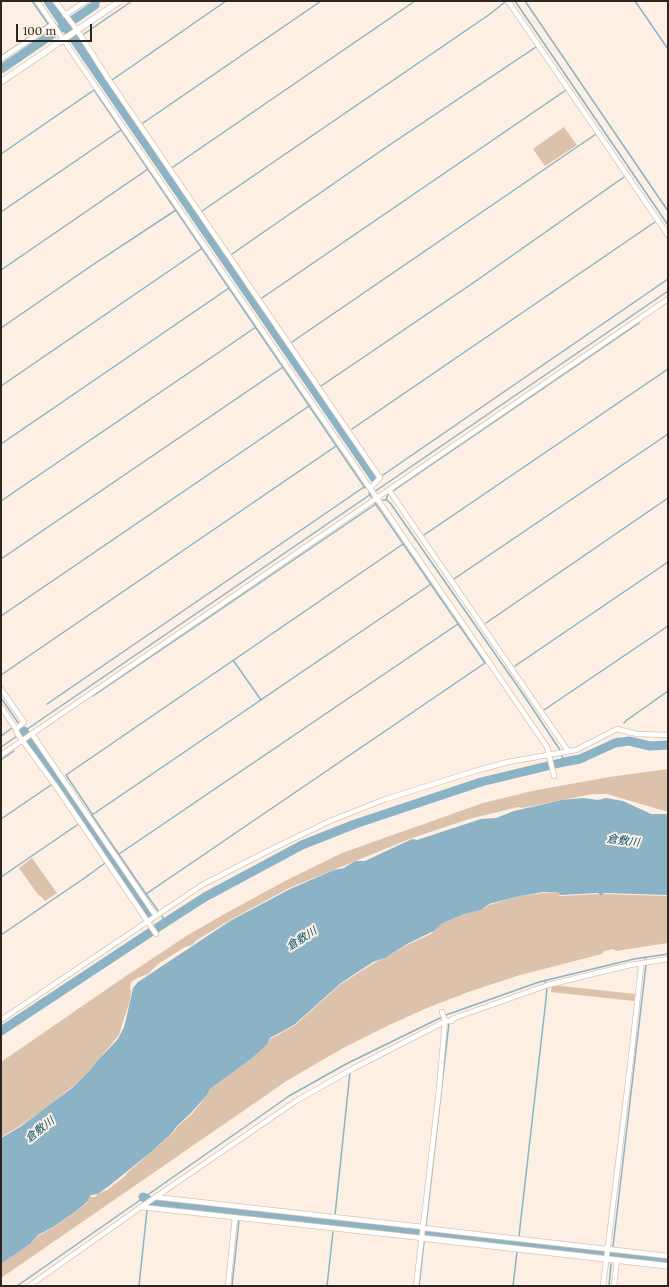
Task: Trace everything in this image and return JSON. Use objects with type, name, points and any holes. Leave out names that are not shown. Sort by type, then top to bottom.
[{"type":"street","points":[[37,1],[547,747],[554,776]]},
{"type":"street","points":[[55,1],[380,478],[373,493]]},
{"type":"street","points":[[67,17],[86,1]]},
{"type":"street","points":[[1,82],[63,38],[76,31],[120,1]]},
{"type":"street","points":[[508,1],[668,235]]},
{"type":"street","points":[[1,59],[54,25]]},
{"type":"street","points":[[19,735],[32,734],[373,493],[389,490],[668,299]]},
{"type":"street","points":[[389,490],[566,751]]},
{"type":"street","points":[[1,689],[24,722],[19,735],[1,755]]},
{"type":"street","points":[[1,707],[156,934]]},
{"type":"street","points":[[1,1020],[149,924],[158,915],[202,885],[266,852],[343,816],[383,800],[469,773],[508,762],[550,756],[581,747],[618,729],[642,734],[668,735]]},
{"type":"street","points":[[32,734],[158,915]]},
{"type":"street","points":[[29,1286],[296,1101],[354,1068],[442,1023],[446,1019],[456,1018],[547,986],[630,965],[668,959]]},
{"type":"street","points":[[603,1286],[609,1252],[641,967],[644,963]]},
{"type":"street","points":[[416,1286],[446,1019]]},
{"type":"street","points":[[154,1198],[236,1212],[609,1252],[617,1260],[668,1266]]},
{"type":"street","points":[[141,1207],[236,1212],[423,1231],[514,1243],[668,1256]]},
{"type":"street","points":[[228,1286],[236,1212]]},
{"type":"street","points":[[614,1286],[617,1260]]},
{"type":"shaded area","points":[[564,127],[577,145],[545,166],[533,149]]},
{"type":"shaded area","points":[[668,769],[668,812],[607,794],[593,794],[522,808],[518,807],[469,819],[412,838],[289,888],[230,920],[197,940],[192,945],[185,947],[158,964],[148,974],[131,982],[130,1000],[119,1035],[89,1071],[47,1107],[1,1137],[1,1062],[188,935],[228,912],[287,880],[342,853],[483,803],[532,791],[609,777]]},
{"type":"shaded area","points":[[32,858],[57,893],[45,901],[40,895],[39,896],[19,868]]},
{"type":"shaded area","points":[[558,892],[560,896],[598,894],[601,896],[604,894],[668,896],[668,943],[616,951],[613,949],[604,951],[602,954],[520,975],[471,991],[427,1008],[345,1047],[288,1080],[1,1278],[1,1264],[30,1244],[38,1236],[56,1226],[87,1203],[90,1197],[95,1197],[107,1190],[125,1176],[192,1114],[210,1089],[251,1059],[267,1045],[270,1039],[294,1026],[341,984],[374,963],[431,934],[441,924],[464,914],[481,910],[489,905],[520,896]]},
{"type":"shaded area","points":[[552,985],[635,994],[634,1001],[551,992]]},
{"type":"water","name":"倉敷川","points":[[583,798],[598,800],[606,798],[623,801],[651,814],[668,814],[668,895],[604,893],[601,896],[598,893],[560,895],[558,892],[543,892],[489,904],[481,910],[464,914],[441,924],[434,931],[409,943],[385,958],[373,962],[341,983],[294,1025],[270,1038],[267,1045],[251,1059],[210,1089],[207,1095],[191,1113],[151,1152],[98,1194],[91,1195],[87,1202],[80,1208],[55,1226],[38,1235],[30,1244],[1,1264],[1,1138],[20,1127],[72,1088],[118,1039],[124,1027],[133,988],[138,982],[230,921],[290,889],[334,870],[344,868],[355,861],[365,861],[412,839],[417,840],[481,819],[496,818],[514,811],[562,800]]},
{"type":"waterway","points":[[32,1],[48,24]]},
{"type":"waterway","points":[[48,1],[375,479]]},
{"type":"waterway","points":[[95,5],[101,1]]},
{"type":"waterway","points":[[84,34],[132,1]]},
{"type":"waterway","points":[[112,80],[226,1]]},
{"type":"waterway","points":[[143,123],[321,1]]},
{"type":"waterway","points":[[173,167],[415,1]]},
{"type":"waterway","points":[[515,1],[668,225]]},
{"type":"waterway","points":[[525,1],[668,211]]},
{"type":"waterway","points":[[635,1],[668,49]]},
{"type":"waterway","points":[[202,211],[490,14],[505,2]]},
{"type":"waterway","points":[[1,69],[95,5]]},
{"type":"waterway","points":[[1,56],[48,24]]},
{"type":"waterway","points":[[232,254],[385,148],[536,47]]},
{"type":"waterway","points":[[1,154],[94,90],[365,488]]},
{"type":"waterway","points":[[262,298],[566,90]]},
{"type":"waterway","points":[[1,212],[121,130]]},
{"type":"waterway","points":[[292,342],[596,134]]},
{"type":"waterway","points":[[1,270],[148,169]]},
{"type":"waterway","points":[[321,386],[473,283],[624,177]]},
{"type":"waterway","points":[[1,328],[176,210]]},
{"type":"waterway","points":[[352,429],[655,222]]},
{"type":"waterway","points":[[1,386],[201,249]]},
{"type":"waterway","points":[[383,475],[668,279]]},
{"type":"waterway","points":[[1,444],[229,288]]},
{"type":"waterway","points":[[1,747],[668,291]]},
{"type":"waterway","points":[[393,491],[639,323]]},
{"type":"waterway","points":[[1,501],[256,327]]},
{"type":"waterway","points":[[1,559],[283,367]]},
{"type":"waterway","points":[[424,535],[668,369]]},
{"type":"waterway","points":[[1,616],[309,406]]},
{"type":"waterway","points":[[454,579],[668,434]]},
{"type":"waterway","points":[[1,675],[336,446]]},
{"type":"waterway","points":[[47,704],[364,487]]},
{"type":"waterway","points":[[369,493],[371,497]]},
{"type":"waterway","points":[[386,500],[388,494]]},
{"type":"waterway","points":[[486,623],[668,498]]},
{"type":"waterway","points":[[383,500],[387,500],[391,504],[525,697],[560,750],[564,762]]},
{"type":"waterway","points":[[159,912],[146,894],[485,663],[375,503]]},
{"type":"waterway","points":[[93,696],[376,504]]},
{"type":"waterway","points":[[92,814],[66,775],[403,544]]},
{"type":"waterway","points":[[515,666],[668,562]]},
{"type":"waterway","points":[[146,894],[92,815],[431,584]]},
{"type":"waterway","points":[[119,854],[458,624]]},
{"type":"waterway","points":[[544,710],[668,626]]},
{"type":"waterway","points":[[233,660],[261,700]]},
{"type":"waterway","points":[[624,723],[668,691]]},
{"type":"waterway","points":[[1,698],[19,724]]},
{"type":"waterway","points":[[1,736],[12,728]]},
{"type":"waterway","points":[[29,739],[151,916]]},
{"type":"waterway","points":[[1,1031],[205,897],[302,845],[355,824],[481,782],[580,759],[615,743],[629,741],[650,746],[668,745]]},
{"type":"waterway","points":[[1,760],[14,751]]},
{"type":"waterway","points":[[1,819],[51,785]]},
{"type":"waterway","points":[[1,877],[77,825]]},
{"type":"waterway","points":[[1,935],[105,863]]},
{"type":"waterway","points":[[161,915],[166,922]]},
{"type":"waterway","points":[[17,1286],[289,1096],[346,1064],[446,1015],[539,982],[634,959],[668,954]]},
{"type":"waterway","points":[[612,1255],[646,965],[645,957]]},
{"type":"waterway","points":[[519,1236],[546,999],[547,988],[545,980]]},
{"type":"waterway","points":[[425,1234],[449,1023]]},
{"type":"waterway","points":[[335,1215],[350,1072]]},
{"type":"waterway","points":[[143,1197],[152,1202],[668,1259]]},
{"type":"waterway","points":[[139,1286],[147,1210]]},
{"type":"waterway","points":[[232,1286],[239,1221]]},
{"type":"waterway","points":[[327,1286],[333,1232]]},
{"type":"waterway","points":[[419,1286],[424,1242]]},
{"type":"waterway","points":[[513,1286],[517,1252]]},
{"type":"waterway","points":[[609,1286],[611,1264]]}]
